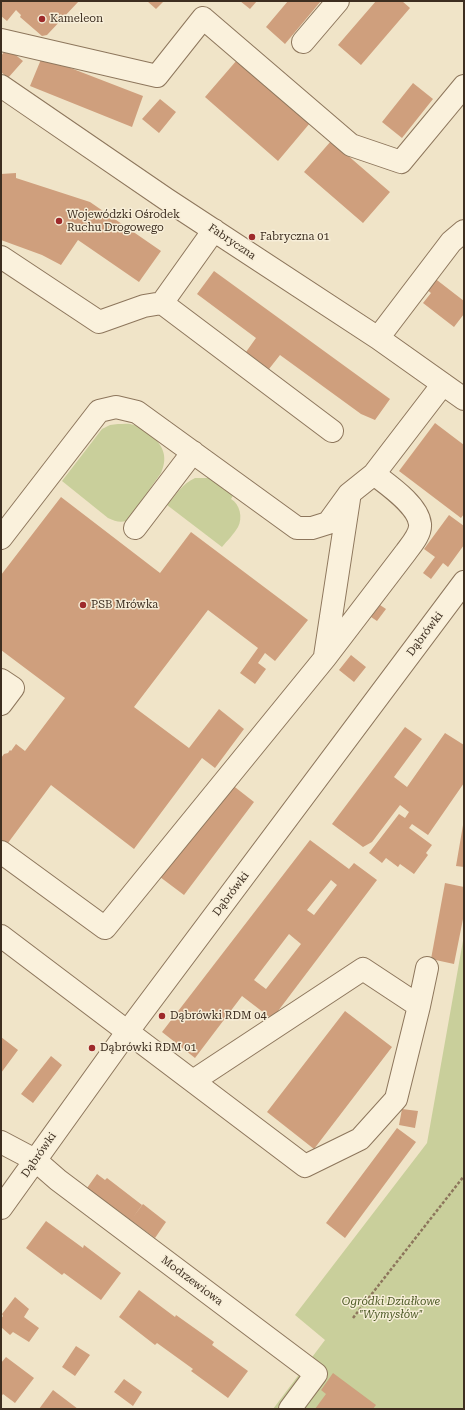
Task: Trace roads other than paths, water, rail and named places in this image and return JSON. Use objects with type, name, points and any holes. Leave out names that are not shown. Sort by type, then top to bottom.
[{"type":"street","points":[[303,42],[338,1]]},
{"type":"street","points":[[1,40],[158,76],[204,10],[351,145],[401,162],[464,86]]},
{"type":"street","name":"Fabryczna","points":[[3,90],[378,338],[464,399]]},
{"type":"street","points":[[1,257],[99,322],[144,306],[162,303],[214,230]]},
{"type":"street","points":[[378,338],[451,242],[464,231]]},
{"type":"street","points":[[162,303],[332,431]]},
{"type":"street","points":[[1,538],[99,412],[116,407],[138,412],[297,528],[312,528],[328,523],[349,494],[374,474],[443,384]]},
{"type":"street","points":[[135,528],[193,452]]},
{"type":"street","points":[[1,852],[105,928],[325,658],[416,538],[420,525],[415,512],[406,500],[374,474]]},
{"type":"street","points":[[325,658],[349,494]]},
{"type":"street","name":"Dąbrówki","points":[[1,1208],[128,1031],[464,582]]},
{"type":"street","points":[[1,680],[13,688],[1,704]]},
{"type":"street","points":[[1,936],[305,1166],[360,1139],[396,1099],[427,968]]},
{"type":"street","points":[[193,1081],[362,969],[419,1006]]},
{"type":"street","name":"Modrzewiowa","points":[[1,1142],[35,1160],[58,1180],[316,1374],[290,1409]]},
{"type":"place","name":"Kameleon","points":[[42,19]]},
{"type":"place","name":"Wojewódzki Ośrodek Ruchu Drogowego","points":[[59,221]]},
{"type":"place","name":"Fabryczna 01","points":[[252,237]]},
{"type":"place","name":"PSB Mrówka","points":[[83,605]]},
{"type":"place","name":"Dąbrówki RDM 04","points":[[162,1016]]},
{"type":"place","name":"Dąbrówki RDM 01","points":[[92,1048]]},
{"type":"park label","name":"Ogródki Działkowe \"Wymysłów\"","points":[[391,1308]]}]
